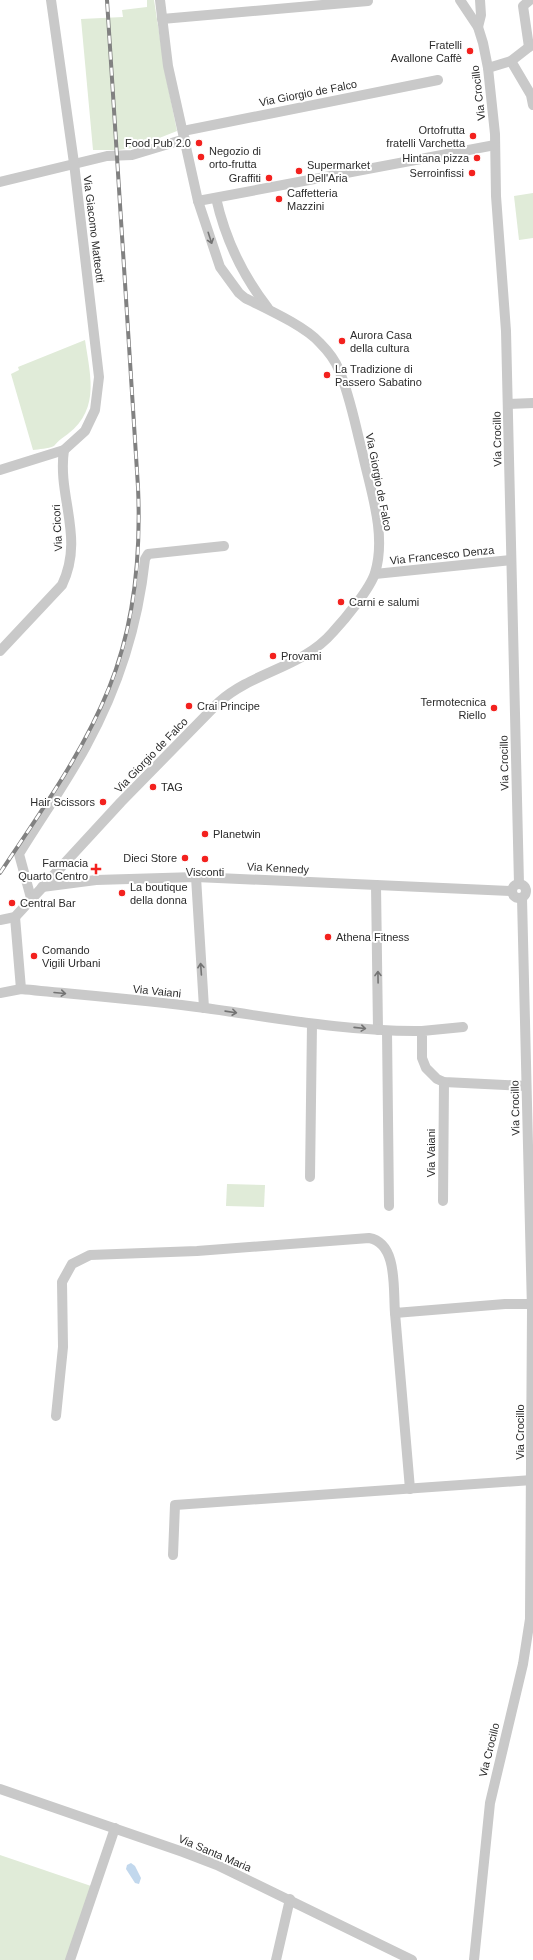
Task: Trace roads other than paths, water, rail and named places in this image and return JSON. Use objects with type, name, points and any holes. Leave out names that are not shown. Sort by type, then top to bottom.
[{"type":"street","name":"Via Giacomo Matteotti","points":[[51,0],[74,163],[99,377],[99,392],[96,410],[85,431],[64,450]]},
{"type":"street","name":"Via Giorgio de Falco","points":[[15,917],[31,898],[219,702],[233,689],[286,666],[320,647],[349,612],[375,574],[379,544],[375,511],[349,396],[339,368],[332,357],[314,336],[245,298],[239,293],[220,267],[198,201],[168,66],[160,0]]},
{"type":"street","name":"Via Crocillo","points":[[460,0],[478,27],[488,68],[495,145],[496,196],[506,331],[526,1086],[531,1186],[532,1308],[530,1642],[523,1664],[490,1803],[474,1960]]},
{"type":"street","points":[[478,27],[481,16],[480,0]]},
{"type":"street","points":[[488,68],[511,61],[531,46],[523,6],[530,0]]},
{"type":"street","points":[[162,19],[368,1]]},
{"type":"street","points":[[511,61],[531,95],[533,105]]},
{"type":"street","name":"Via Giorgio de Falco","points":[[184,135],[438,80]]},
{"type":"street","points":[[0,182],[107,156],[132,155],[184,135]]},
{"type":"street","points":[[198,201],[495,145]]},
{"type":"street","name":"Via Giorgio de Falco","points":[[216,198],[226,234],[254,289],[271,311]]},
{"type":"street","points":[[245,298],[251,295],[254,289]]},
{"type":"street","points":[[508,404],[533,403]]},
{"type":"street","points":[[0,470],[64,450]]},
{"type":"street","name":"Via Cicori","points":[[0,651],[62,585],[68,573],[72,545],[63,467],[64,450]]},
{"type":"street","points":[[31,898],[19,854],[72,771],[105,708],[119,673],[136,615],[145,559],[148,554],[224,546]]},
{"type":"street","name":"Via Francesco Denza","points":[[375,574],[511,560]]},
{"type":"street","points":[[196,877],[204,1008]]},
{"type":"street","name":"Via Kennedy","points":[[42,887],[96,880],[196,877],[522,891]]},
{"type":"street","points":[[376,885],[389,1206]]},
{"type":"street","points":[[0,920],[15,917],[21,990]]},
{"type":"street","name":"Via Vaiani","points":[[0,993],[21,990],[204,1008],[312,1024],[383,1031],[462,1027]]},
{"type":"street","points":[[310,1177],[312,1024]]},
{"type":"street","points":[[422,1030],[421,1054],[423,1062],[432,1075],[444,1082],[526,1086]]},
{"type":"street","name":"Via Vaiani","points":[[443,1201],[444,1082]]},
{"type":"street","points":[[56,1416],[64,1347],[62,1282],[72,1264],[90,1255],[197,1251],[373,1239],[381,1243],[389,1254],[396,1313],[410,1489]]},
{"type":"street","points":[[396,1313],[505,1304],[532,1308]]},
{"type":"street","points":[[173,1555],[175,1505],[532,1480]]},
{"type":"street","name":"Via Santa Maria","points":[[0,1789],[115,1828],[217,1866],[290,1899],[412,1960]]},
{"type":"street","points":[[70,1960],[115,1828]]},
{"type":"street","points":[[276,1960],[290,1899]]},
{"type":"water","points":[[131,1863],[135,1866],[141,1878],[139,1884],[135,1883],[126,1869],[127,1865]]},
{"type":"railway","points":[[0,873],[59,784],[98,713],[118,664],[125,639],[134,589],[138,539],[138,487],[107,0]]},
{"type":"place","name":"Fratelli Avallone Caffè","points":[[470,51]]},
{"type":"place","name":"Ortofrutta fratelli Varchetta","points":[[473,136]]},
{"type":"place","name":"Food Pub 2.0","points":[[199,143]]},
{"type":"place","name":"Negozio di orto-frutta","points":[[201,157]]},
{"type":"place","name":"Hintana pizza","points":[[477,158]]},
{"type":"place","name":"Supermarket Dell'Aria","points":[[299,171]]},
{"type":"place","name":"Serroinfissi","points":[[472,173]]},
{"type":"place","name":"Graffiti","points":[[269,178]]},
{"type":"place","name":"Caffetteria Mazzini","points":[[279,199]]},
{"type":"place","name":"Aurora Casa della cultura","points":[[342,341]]},
{"type":"place","name":"La Tradizione di Passero Sabatino","points":[[327,375]]},
{"type":"place","name":"Carni e salumi","points":[[341,602]]},
{"type":"place","name":"Provami","points":[[273,656]]},
{"type":"place","name":"Crai Principe","points":[[189,706]]},
{"type":"place","name":"Termotecnica Riello","points":[[494,708]]},
{"type":"place","name":"TAG","points":[[153,787]]},
{"type":"place","name":"Hair Scissors","points":[[103,802]]},
{"type":"place","name":"Planetwin","points":[[205,834]]},
{"type":"place","name":"Dieci Store","points":[[185,858]]},
{"type":"place","name":"Visconti","points":[[205,859]]},
{"type":"place","name":"Farmacia Quarto Centro","points":[[96,869]]},
{"type":"place","name":"La boutique della donna","points":[[122,893]]},
{"type":"place","name":"Central Bar","points":[[12,903]]},
{"type":"place","name":"Athena Fitness","points":[[328,937]]},
{"type":"place","name":"Comando Vigili Urbani","points":[[34,956]]}]
